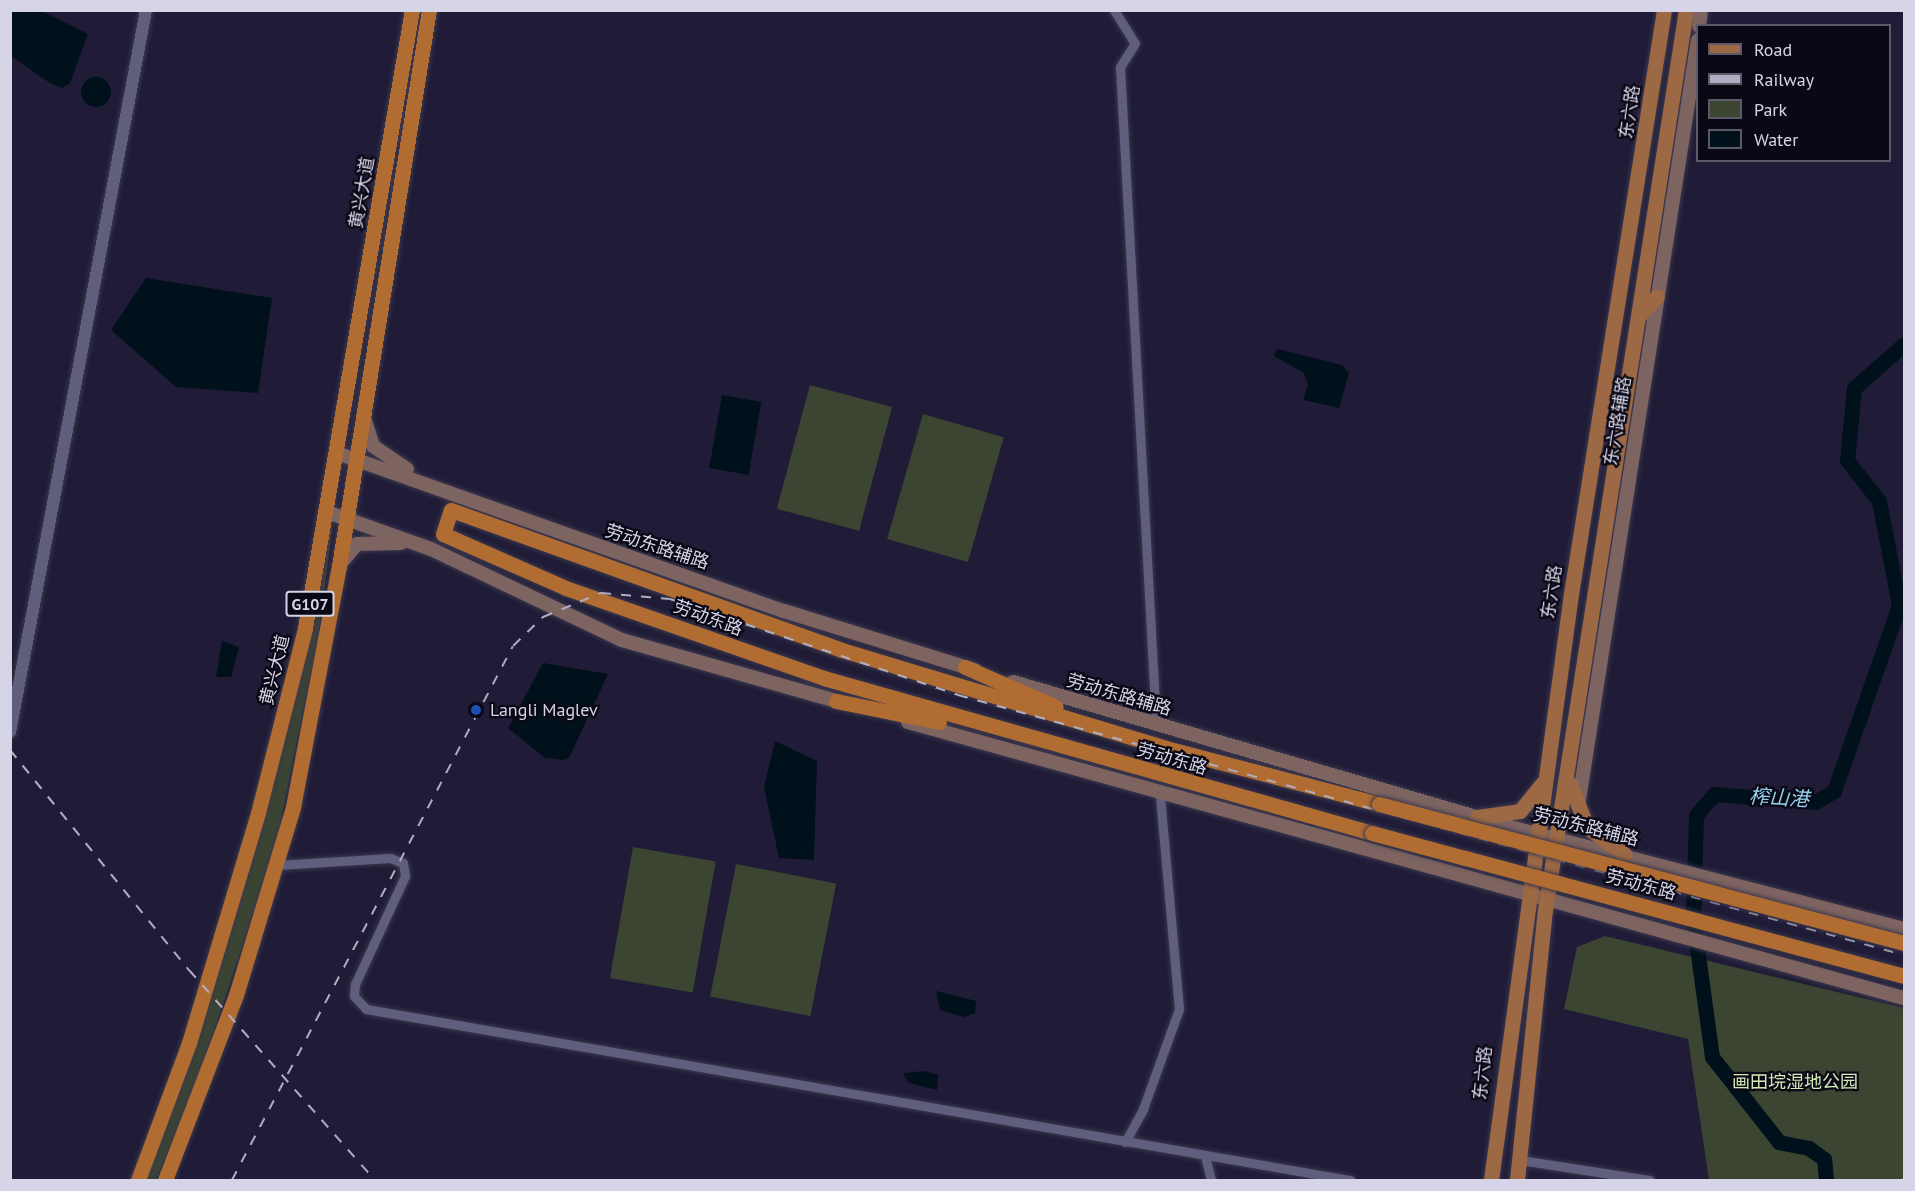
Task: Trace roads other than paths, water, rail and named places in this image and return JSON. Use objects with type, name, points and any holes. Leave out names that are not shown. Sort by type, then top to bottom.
[{"type":"highway","name":"黄兴大道","points":[[138,1180],[189,1043],[258,813],[305,628],[327,512],[412,10]]},
{"type":"highway","name":"黄兴大道","points":[[165,1180],[208,1076],[278,865],[339,566],[429,10]]},
{"type":"highway","name":"劳动东路","points":[[1905,943],[1177,751],[842,650],[452,510],[443,534],[566,588],[761,657],[1088,755],[1905,976]]},
{"type":"highway","points":[[965,667],[1177,751]]},
{"type":"highway","points":[[836,701],[1088,755]]},
{"type":"main road","name":"东六路","points":[[1491,1180],[1527,893],[1548,769],[1571,594],[1648,133],[1664,10]]},
{"type":"main road","points":[[1517,1180],[1547,899],[1569,773],[1638,317],[1668,144],[1686,10]]},
{"type":"main road","name":"东六路辅路","points":[[1577,808],[1696,52]]},
{"type":"main road","points":[[1638,317],[1657,296]]},
{"type":"main road","points":[[363,413],[368,436],[382,454],[481,501]]},
{"type":"main road","name":"劳动东路辅路","points":[[337,453],[481,501],[784,611],[965,667],[1477,817],[1899,927]]},
{"type":"main road","points":[[327,512],[431,549],[614,637],[1160,795],[1527,893],[1645,929],[1902,997]]},
{"type":"main road","points":[[339,566],[350,549],[368,541],[431,549]]},
{"type":"main road","points":[[1477,817],[1520,811],[1548,769]]},
{"type":"main road","points":[[1569,773],[1577,808],[1593,835],[1624,854]]},
{"type":"street","points":[[10,732],[146,10]]},
{"type":"street","points":[[1114,10],[1135,43],[1120,67],[1156,724]]},
{"type":"street","points":[[1125,1142],[1143,1109],[1179,1009],[1160,795]]},
{"type":"street","points":[[278,865],[390,858],[405,867],[355,984],[354,996],[366,1009],[1350,1180]]},
{"type":"street","points":[[1205,1156],[1211,1180]]},
{"type":"street","points":[[1520,1160],[1649,1180]]},
{"type":"water","points":[[10,11],[42,11],[88,34],[70,83],[62,88],[50,83],[11,56]]},
{"type":"water","points":[[96,77],[102,78],[110,86],[110,98],[102,106],[96,107],[90,106],[82,98],[81,92],[82,86],[90,78]]},
{"type":"water","points":[[146,278],[272,298],[258,393],[176,387],[111,330]]},
{"type":"water","points":[[1277,349],[1342,365],[1349,373],[1339,408],[1303,400],[1308,385],[1304,373],[1274,356]]},
{"type":"water","points":[[722,395],[761,402],[749,475],[709,468]]},
{"type":"water","points":[[222,641],[239,647],[231,677],[216,677]]},
{"type":"water","points":[[543,663],[608,674],[569,758],[563,760],[545,758],[508,728]]},
{"type":"water","points":[[775,741],[817,761],[814,860],[779,858],[764,787]]},
{"type":"water","points":[[936,991],[976,1001],[975,1013],[964,1017],[940,1010]]},
{"type":"water","points":[[924,1071],[938,1075],[937,1090],[909,1083],[903,1073]]},
{"type":"waterway","name":"榨山港","points":[[1826,1180],[1824,1159],[1809,1148],[1779,1142],[1712,1057],[1693,918],[1696,815],[1714,794],[1815,802],[1834,791],[1899,605],[1879,501],[1847,460],[1854,388],[1904,344]]},
{"type":"railway","points":[[232,1180],[513,646],[543,617],[601,593],[670,599],[958,695],[1904,955]]},
{"type":"railway","points":[[10,750],[189,970],[375,1180]]},
{"type":"place","name":"Langli Maglev","points":[[476,710]]},
{"type":"park label","name":"画田垸湿地公园","points":[[1795,1082]]}]
